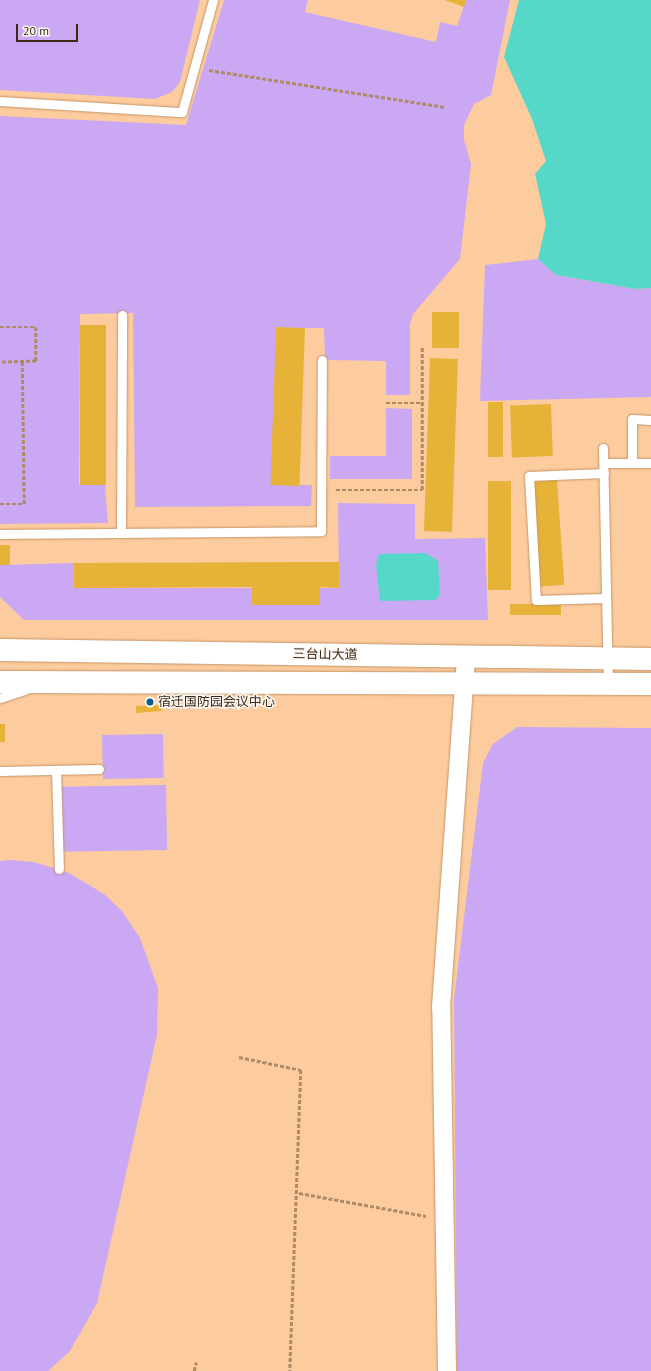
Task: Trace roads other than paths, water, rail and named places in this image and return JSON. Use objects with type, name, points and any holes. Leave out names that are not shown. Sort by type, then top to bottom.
[{"type":"main road","name":"三台山大道","points":[[0,650],[651,659]]},
{"type":"main road","name":"三台山大道","points":[[0,682],[466,682],[651,684]]},
{"type":"street","points":[[447,1371],[441,1007],[466,682],[466,657]]},
{"type":"lane","points":[[0,101],[182,112],[213,0]]},
{"type":"lane","points":[[121,533],[122,316]]},
{"type":"lane","points":[[0,534],[321,532],[322,360]]},
{"type":"lane","points":[[632,463],[632,419],[651,420]]},
{"type":"lane","points":[[603,448],[608,684]]},
{"type":"lane","points":[[606,598],[536,600],[529,476],[604,468],[632,463],[651,463]]},
{"type":"lane","points":[[0,698],[49,682]]},
{"type":"lane","points":[[0,771],[99,769]]},
{"type":"lane","points":[[56,770],[59,869]]},
{"type":"water","points":[[519,0],[651,0],[651,288],[636,289],[556,275],[538,259],[546,224],[535,174],[546,161],[532,119],[504,57]]},
{"type":"water","points":[[426,553],[438,561],[440,595],[435,600],[380,601],[376,565],[379,554]]},
{"type":"place","name":"宿迁国防园会议中心","points":[[150,702]]}]
